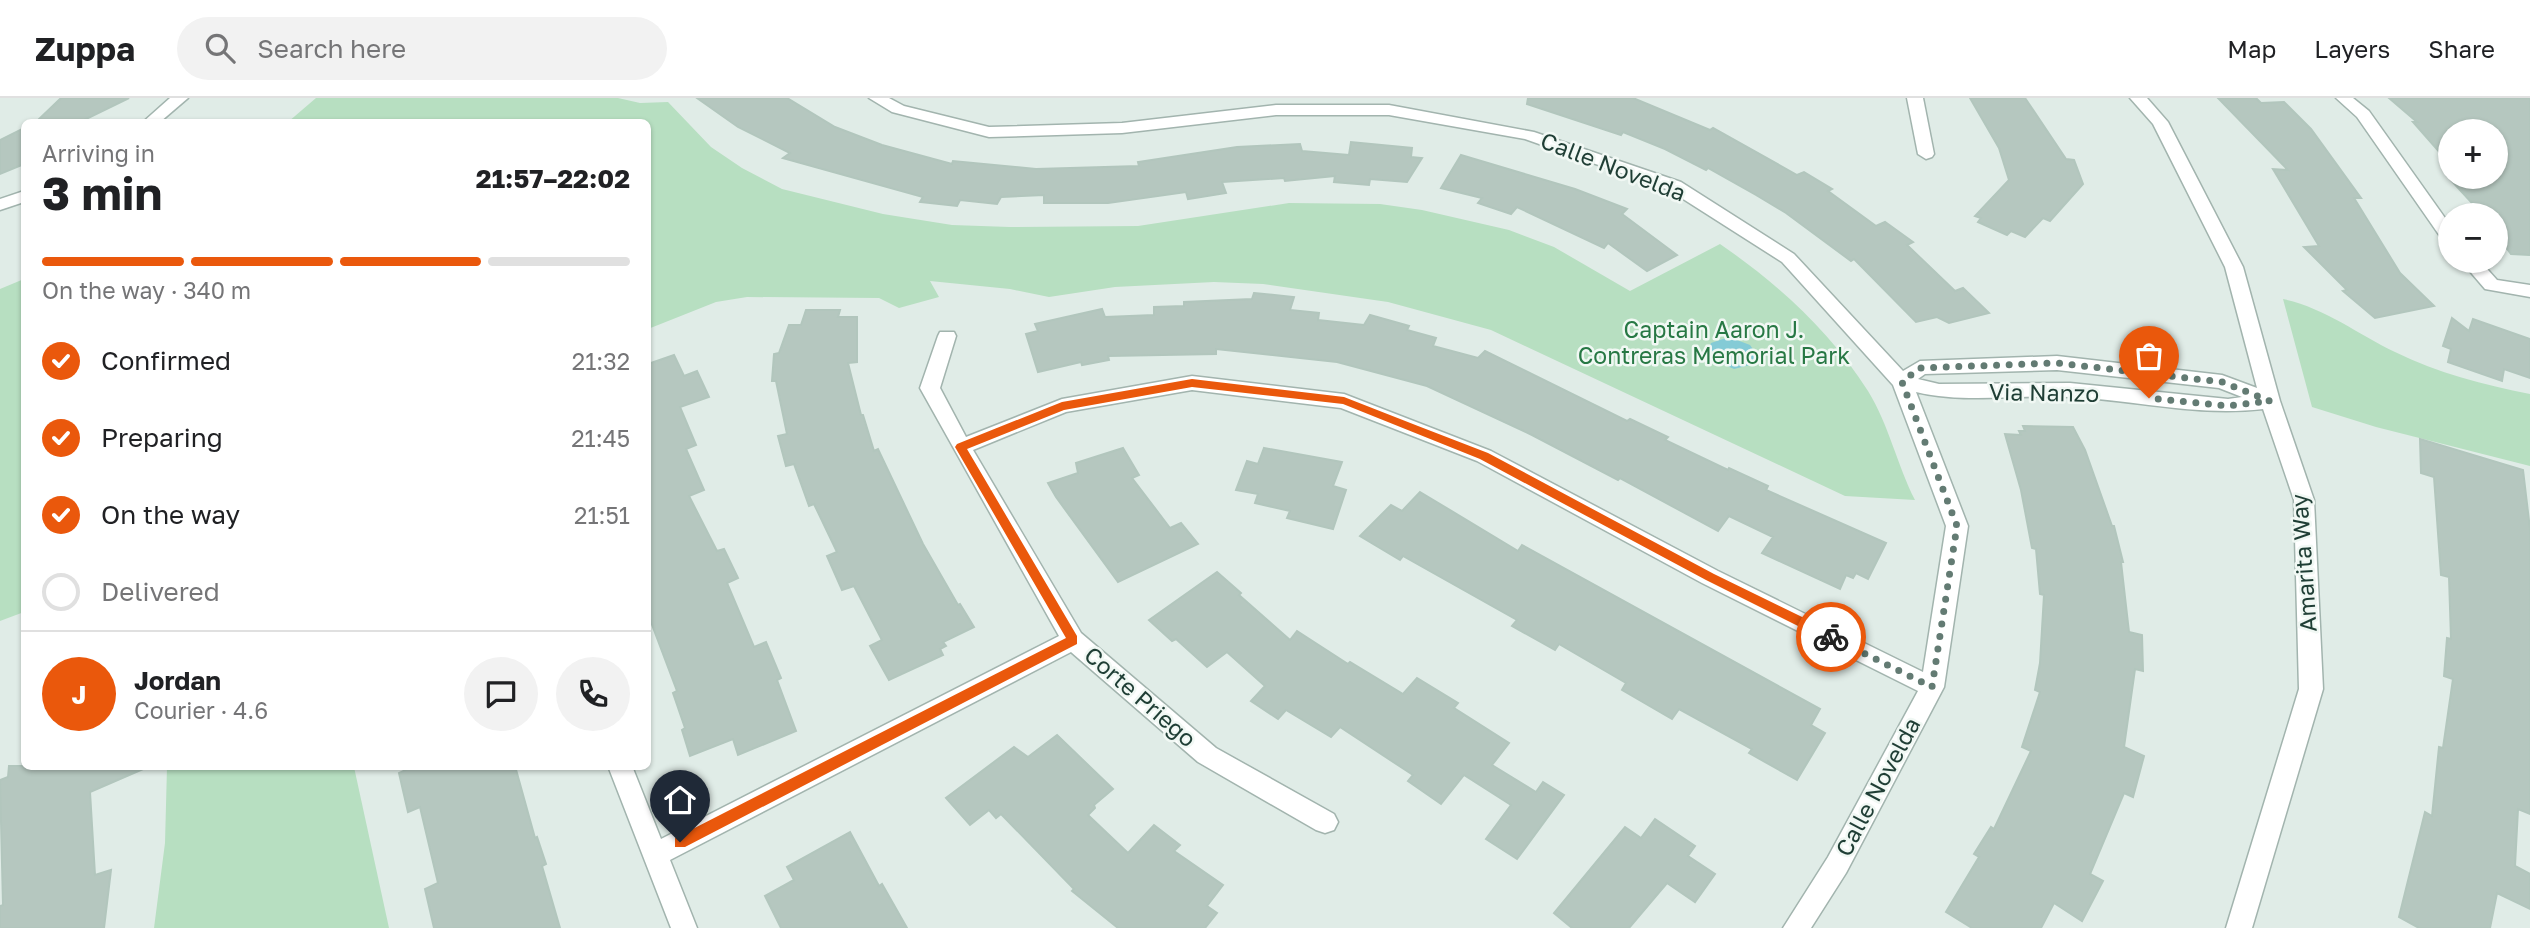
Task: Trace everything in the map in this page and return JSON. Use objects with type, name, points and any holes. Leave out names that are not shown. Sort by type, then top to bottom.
[{"type":"street","points":[[155,119],[180,98]]},
{"type":"street","name":"Calle Novelda","points":[[877,98],[898,109],[989,132],[1122,128],[1276,110],[1389,110],[1528,135],[1675,186],[1788,258],[1902,382],[1957,526],[1932,687],[1837,865],[1796,928]]},
{"type":"street","points":[[1914,98],[1926,154]]},
{"type":"street","name":"Amarita Way","points":[[2138,98],[2160,122],[2234,267],[2270,401],[2304,500],[2311,689],[2239,928]]},
{"type":"street","points":[[2344,98],[2363,114],[2438,222]]},
{"type":"street","points":[[0,205],[21,197]]},
{"type":"street","points":[[2480,273],[2491,285],[2530,291]]},
{"type":"street","name":"Corte Priego","points":[[947,335],[930,388],[961,447],[1073,640],[1207,755],[1325,822]]},
{"type":"street","name":"Via Nanzo","points":[[1902,382],[1920,368],[2057,363],[2222,382],[2270,401]]},
{"type":"street","name":"Via Nanzo","points":[[1902,382],[1939,391],[2070,390],[2228,406],[2270,401]]},
{"type":"street","points":[[961,447],[1062,406],[1192,383],[1344,401],[1484,456],[1710,577],[1932,687]]},
{"type":"street","points":[[655,855],[1073,640]]},
{"type":"street","points":[[622,770],[684,928]]},
{"type":"green space","name":"Captain Aaron J. Contreras Memorial Park","points":[[316,98],[618,98],[640,103],[668,102],[711,147],[742,168],[782,189],[883,214],[952,225],[1138,226],[1289,203],[1380,204],[1422,210],[1509,230],[1554,247],[1630,291],[1720,244],[1782,292],[1820,328],[1853,369],[1882,417],[1915,500],[1845,496],[1491,330],[1388,302],[1263,284],[1214,282],[1115,287],[1049,297],[1010,289],[930,281],[939,297],[899,308],[879,298],[747,297],[716,302],[651,328],[651,119],[292,119]]},
{"type":"green space","points":[[21,280],[21,613],[0,621],[0,289]]},
{"type":"green space","points":[[2283,299],[2312,308],[2395,352],[2428,366],[2478,382],[2530,394],[2530,466],[2376,427],[2312,407]]},
{"type":"green space","points":[[167,770],[355,770],[389,928],[154,928],[165,843]]},
{"type":"water","points":[[1729,337],[1750,345],[1757,355],[1754,364],[1734,369],[1712,359],[1709,348],[1711,343]]},
{"type":"building","points":[[61,98],[129,98],[86,119],[39,119]]},
{"type":"building","points":[[697,98],[787,98],[835,127],[882,145],[952,164],[953,161],[1036,169],[1139,166],[1138,162],[1237,147],[1300,144],[1302,151],[1349,155],[1351,142],[1412,148],[1411,157],[1422,158],[1407,182],[1370,179],[1369,185],[1334,182],[1335,176],[1285,181],[1284,178],[1222,182],[1226,193],[1188,199],[1186,192],[1108,203],[1044,203],[1044,195],[1001,197],[997,204],[960,200],[957,206],[920,202],[923,197],[783,158],[790,153],[738,127]]},
{"type":"building","points":[[1528,98],[1633,98],[1710,130],[1713,128],[1797,175],[1804,172],[1832,189],[1828,191],[1876,226],[1885,222],[1913,242],[1907,245],[1955,291],[1963,288],[1989,313],[1949,323],[1937,317],[1916,322],[1854,259],[1851,261],[1786,213],[1756,195],[1708,168],[1706,170],[1665,149],[1623,132],[1621,135],[1527,104]]},
{"type":"building","points":[[1970,98],[2025,98],[2066,159],[2074,160],[2083,184],[2050,221],[2043,218],[2025,237],[2011,231],[2007,235],[1978,222],[1981,218],[1975,216],[2009,180],[1999,148]]},
{"type":"building","points":[[2218,98],[2256,98],[2261,103],[2284,102],[2311,129],[2361,198],[2354,198],[2400,273],[2434,306],[2375,318],[2343,291],[2347,290],[2304,247],[2319,246],[2273,169],[2288,170]]},
{"type":"building","points":[[2389,98],[2530,98],[2530,255],[2511,254],[2508,250],[2508,203],[2472,203],[2459,189],[2508,189],[2508,119],[2438,119],[2438,150],[2413,122],[2417,122]]},
{"type":"building","points":[[21,130],[21,165],[0,174],[0,140]]},
{"type":"building","points":[[1461,155],[1575,189],[1627,209],[1622,214],[1677,255],[1647,271],[1608,243],[1604,248],[1517,207],[1511,214],[1478,203],[1482,198],[1441,188]]},
{"type":"building","points":[[1254,293],[1294,297],[1290,310],[1319,313],[1318,320],[1364,325],[1370,315],[1409,326],[1407,330],[1436,338],[1433,346],[1478,358],[1485,351],[1627,421],[1630,419],[1668,437],[1665,440],[1768,486],[1766,490],[1886,543],[1868,579],[1856,573],[1853,578],[1846,575],[1840,589],[1762,553],[1773,537],[1729,516],[1718,531],[1620,478],[1618,480],[1532,435],[1427,386],[1337,362],[1216,349],[1216,354],[1108,356],[1109,360],[1082,365],[1081,362],[1038,372],[1026,334],[1038,331],[1035,324],[1102,309],[1105,317],[1154,315],[1154,307],[1184,306],[1184,302],[1252,299]]},
{"type":"building","points":[[806,310],[840,310],[838,317],[857,317],[857,362],[848,363],[861,415],[874,451],[878,449],[923,544],[958,605],[960,604],[974,627],[943,642],[946,646],[940,649],[943,655],[889,680],[870,646],[882,640],[854,586],[842,590],[827,556],[837,552],[814,504],[809,506],[794,464],[786,466],[778,436],[787,434],[776,381],[772,381],[774,354],[779,353],[789,325],[801,325]]},
{"type":"building","points":[[2452,318],[2469,331],[2473,319],[2530,339],[2530,378],[2504,369],[2502,381],[2448,362],[2451,349],[2443,346]]},
{"type":"building","points":[[674,355],[684,376],[697,371],[709,397],[680,407],[696,445],[686,449],[704,490],[689,496],[717,551],[724,549],[738,578],[727,583],[754,647],[766,642],[781,678],[777,680],[796,731],[738,755],[733,739],[690,756],[682,730],[685,728],[673,693],[677,691],[651,622],[651,363]]},
{"type":"building","points":[[2023,426],[2073,427],[2085,450],[2114,526],[2123,562],[2129,632],[2142,635],[2143,671],[2135,669],[2124,747],[2144,756],[2133,797],[2124,793],[2090,874],[2103,881],[2082,921],[2054,903],[2041,928],[1972,928],[1946,912],[1979,857],[1974,854],[1991,827],[1994,829],[2031,751],[2022,747],[2040,692],[2035,690],[2040,663],[2044,595],[2040,594],[2036,549],[2032,548],[2021,490],[2005,434],[2021,435],[2019,431],[2025,431]]},
{"type":"building","points":[[2420,439],[2523,470],[2530,529],[2530,814],[2518,809],[2515,866],[2530,874],[2530,909],[2497,893],[2490,928],[2419,928],[2399,917],[2425,812],[2432,816],[2439,747],[2443,748],[2453,679],[2444,676],[2447,638],[2451,639],[2449,577],[2441,575],[2434,477],[2421,473]]},
{"type":"building","points":[[1123,448],[1139,475],[1132,478],[1170,528],[1181,523],[1198,544],[1118,582],[1048,483],[1078,473],[1076,463]]},
{"type":"building","points":[[1264,448],[1342,462],[1333,486],[1346,490],[1333,529],[1287,518],[1290,511],[1255,503],[1258,494],[1236,490],[1247,461],[1258,464]]},
{"type":"building","points":[[1420,492],[1518,551],[1522,545],[1820,709],[1811,725],[1825,733],[1797,780],[1749,753],[1752,749],[1679,709],[1672,719],[1622,690],[1626,683],[1559,644],[1555,650],[1512,626],[1517,620],[1403,556],[1400,560],[1360,536],[1391,505],[1402,511]]},
{"type":"building","points":[[1217,572],[1290,640],[1297,631],[1348,664],[1350,662],[1403,694],[1417,678],[1458,703],[1454,708],[1509,743],[1492,765],[1536,792],[1543,782],[1564,795],[1517,859],[1486,839],[1511,805],[1464,775],[1441,804],[1408,781],[1413,775],[1340,727],[1331,737],[1286,710],[1278,719],[1251,701],[1265,686],[1227,652],[1207,667],[1176,639],[1172,641],[1149,620]]},
{"type":"building","points":[[1057,735],[1113,789],[1094,805],[1095,808],[1088,815],[1128,853],[1154,825],[1180,845],[1174,851],[1223,885],[1207,906],[1217,913],[1205,928],[1118,928],[1072,891],[1074,889],[1001,814],[996,818],[989,810],[970,825],[946,798],[1014,747],[1028,757]]},
{"type":"building","points":[[9,766],[21,766],[21,770],[141,770],[90,792],[95,875],[111,870],[104,928],[0,928],[0,906],[3,905],[0,780],[8,777]]},
{"type":"building","points":[[405,770],[516,770],[535,838],[537,837],[546,864],[542,866],[560,928],[434,928],[425,889],[438,883],[420,807],[408,812],[399,773]]},
{"type":"building","points":[[1655,819],[1695,846],[1688,856],[1715,874],[1695,902],[1667,883],[1629,928],[1572,928],[1554,913],[1625,827],[1641,838]]},
{"type":"building","points":[[850,832],[879,886],[882,884],[907,928],[781,928],[765,896],[794,880],[787,867]]},
{"type":"way so far","points":[[1831,637],[1932,687],[1957,526],[1902,382],[1920,368],[2057,363],[2222,382],[2270,401],[2228,406],[2149,398]]},
{"type":"route","points":[[680,842],[1073,640],[961,447],[1062,406],[1192,383],[1344,401],[1484,456],[1710,577],[1831,637]]}]
